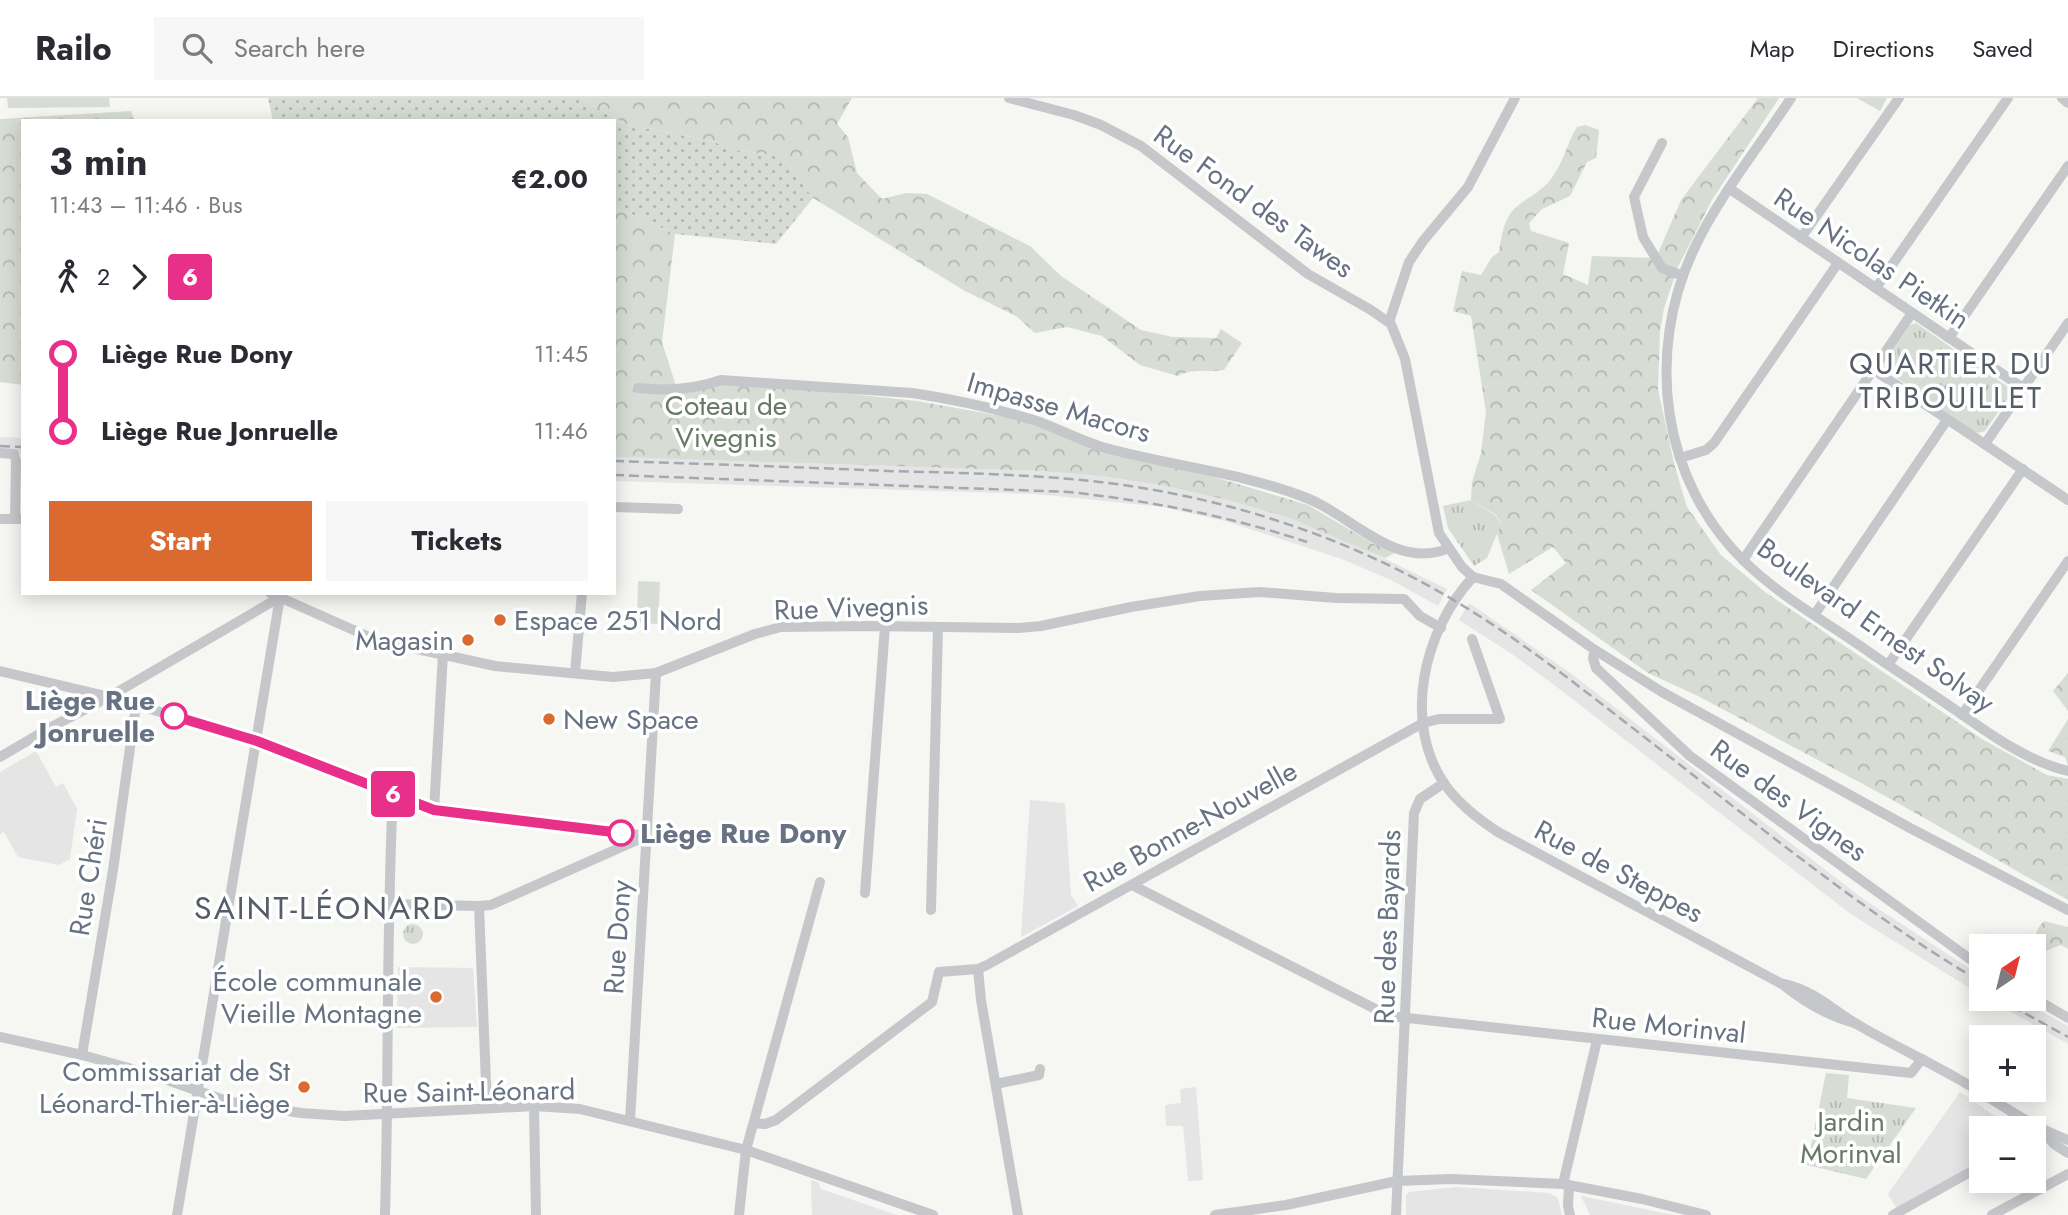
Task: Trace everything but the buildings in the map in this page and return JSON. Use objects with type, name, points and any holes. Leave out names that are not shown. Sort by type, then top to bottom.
[{"type":"street","name":"Rue Fond des Tawes","points":[[1009,98],[1074,115],[1101,125],[1141,146],[1316,280],[1389,322]]},
{"type":"street","points":[[1470,582],[1439,533],[1405,359],[1389,322],[1409,262],[1468,187],[1515,98]]},
{"type":"street","name":"Boulevard Ernest Solvay","points":[[1791,98],[1702,233],[1673,305],[1667,337],[1665,375],[1668,414],[1690,485],[1709,518],[1743,561],[1773,586],[1962,715],[2026,755],[2068,771]]},
{"type":"street","points":[[1801,238],[1899,98]]},
{"type":"street","points":[[1875,288],[2008,98]]},
{"type":"street","points":[[2062,98],[2068,103]]},
{"type":"street","points":[[1661,143],[1634,197],[1643,237],[1662,268],[1683,276]]},
{"type":"street","points":[[1949,338],[2068,166]]},
{"type":"street","name":"Rue Nicolas Pietkin","points":[[1730,189],[2023,388]]},
{"type":"street","points":[[1680,458],[1706,450],[1714,443],[1838,263]]},
{"type":"street","points":[[1743,561],[1912,313]]},
{"type":"street","points":[[1985,444],[2068,323]]},
{"type":"street","points":[[1874,370],[2066,495]]},
{"type":"street","name":"Impasse Macors","points":[[638,388],[663,391],[703,386],[721,380],[912,393],[940,398],[1035,421],[1098,446],[1230,475],[1310,500],[1374,539],[1400,550],[1429,555],[1449,548]]},
{"type":"street","points":[[1815,614],[1947,420]]},
{"type":"street","points":[[0,453],[13,454],[16,461],[19,519],[0,519]]},
{"type":"street","points":[[1888,664],[2023,469]]},
{"type":"street","points":[[616,507],[678,509]]},
{"type":"street","points":[[1962,715],[2068,561]]},
{"type":"street","points":[[1444,783],[1427,743],[1423,723],[1424,678],[1427,661],[1442,624],[1470,582]]},
{"type":"street","points":[[1470,582],[1501,584],[1641,680],[1790,763],[2068,910]]},
{"type":"street","name":"Rue Vivegnis","points":[[279,595],[376,640],[495,666],[613,677],[656,673],[755,634],[781,627],[1041,626],[1200,596],[1260,592],[1336,598],[1405,599],[1420,616],[1442,624]]},
{"type":"street","points":[[0,757],[110,697],[279,595]]},
{"type":"street","points":[[177,1215],[279,595]]},
{"type":"street","points":[[575,673],[582,595]]},
{"type":"street","points":[[865,893],[885,626]]},
{"type":"street","points":[[931,910],[938,626]]},
{"type":"street","points":[[1423,723],[1439,719],[1500,719],[1472,639]]},
{"type":"street","name":"Rue des Vignes","points":[[1595,650],[1593,658],[1596,668],[1672,742],[1969,960]]},
{"type":"street","points":[[434,810],[443,654]]},
{"type":"street","points":[[0,671],[110,697],[257,741],[434,810],[647,836]]},
{"type":"street","name":"Rue Dony","points":[[630,1121],[656,673]]},
{"type":"street","name":"Rue Chéri","points":[[82,1055],[113,870],[136,705]]},
{"type":"street","name":"Rue Bonne-Nouvelle","points":[[978,968],[1423,723]]},
{"type":"street","name":"Rue de Steppes","points":[[1444,783],[1462,805],[1498,832],[1782,984],[1799,988],[1827,1002],[1857,1024],[1962,1081],[2012,1116]]},
{"type":"street","name":"Rue des Bayards","points":[[1396,1215],[1414,813],[1420,800],[1444,783]]},
{"type":"street","points":[[385,1215],[388,1115],[387,904],[393,794]]},
{"type":"street","points":[[387,904],[491,905],[647,836]]},
{"type":"street","points":[[739,1215],[747,1150],[820,881]]},
{"type":"street","name":"Rue Morinval","points":[[1132,885],[1389,1016],[1911,1073],[1922,1059]]},
{"type":"street","points":[[479,906],[487,1108]]},
{"type":"street","points":[[754,1123],[765,1124],[776,1120],[932,1002],[939,972],[978,968],[981,1000],[1018,1215]]},
{"type":"street","points":[[2046,1006],[2068,1018]]},
{"type":"street","name":"Rue Saint-Léonard","points":[[0,1037],[147,1073],[227,1101],[301,1114],[388,1115],[534,1107],[580,1110],[747,1150],[933,1215]]},
{"type":"street","points":[[1570,1215],[1566,1185],[1597,1040]]},
{"type":"street","points":[[996,1084],[1039,1075],[1040,1069]]},
{"type":"street","points":[[534,1107],[536,1215]]},
{"type":"street","name":"Rue de Steppes","points":[[2046,1136],[2068,1140]]},
{"type":"street","name":"Rue de Steppes","points":[[2046,1139],[2068,1153]]},
{"type":"street","points":[[1894,1215],[1969,1173]]},
{"type":"street","points":[[1992,1215],[2066,1173]]},
{"type":"street","points":[[1215,1215],[1286,1205],[1397,1181],[1451,1179],[1566,1185],[1642,1199],[1706,1215]]},
{"type":"shaded area","points":[[0,437],[21,438],[21,454],[0,453]]},
{"type":"shaded area","points":[[616,457],[1040,471],[1102,476],[1165,486],[1228,500],[1289,518],[1348,541],[1447,589],[1438,606],[1391,580],[1342,559],[1225,521],[1163,507],[1037,494],[616,481]]},
{"type":"shaded area","points":[[1469,603],[1569,672],[1862,898],[1969,968],[1969,988],[1852,915],[1558,688],[1459,620]]},
{"type":"shaded area","points":[[36,751],[56,787],[63,783],[77,809],[70,859],[59,865],[18,857],[4,832],[0,834],[0,772]]},
{"type":"shaded area","points":[[1030,800],[1065,803],[1071,895],[1078,906],[1021,937]]},
{"type":"shaded area","name":"École communale Vieille Montagne","points":[[398,967],[473,968],[477,1027],[397,1028]]},
{"type":"shaded area","points":[[2011,1012],[2043,1012],[2068,1026],[2068,1044],[2046,1032],[2046,1025],[2034,1025]]},
{"type":"shaded area","points":[[1196,1087],[1203,1180],[1188,1181],[1183,1126],[1166,1126],[1165,1105],[1181,1103],[1180,1089]]},
{"type":"shaded area","points":[[1960,1092],[1969,1098],[1969,1102],[1975,1102],[1995,1116],[1969,1116],[1969,1170],[1897,1209],[1888,1194]]},
{"type":"shaded area","points":[[811,1180],[818,1182],[821,1189],[897,1215],[812,1215]]},
{"type":"shaded area","points":[[1457,1187],[1549,1193],[1558,1198],[1562,1215],[1406,1215],[1406,1195],[1409,1192]]},
{"type":"shaded area","points":[[1581,1196],[1625,1205],[1674,1215],[1590,1215]]},
{"type":"green space","points":[[7,98],[109,98],[110,107],[8,108]]},
{"type":"green space","points":[[268,98],[580,98],[628,125],[713,141],[729,149],[781,156],[813,198],[776,244],[675,234],[616,209],[616,119],[273,119]]},
{"type":"green space","points":[[580,98],[852,98],[837,124],[848,137],[857,173],[882,199],[906,193],[927,194],[1030,246],[1061,276],[1141,330],[1173,337],[1216,338],[1221,329],[1242,343],[1224,370],[1189,372],[1178,376],[1140,365],[1102,336],[1067,327],[1035,333],[1016,316],[965,291],[813,198],[781,156],[728,149],[713,141],[628,125]]},
{"type":"green space","points":[[1758,98],[1779,98],[1712,200],[1678,267],[1664,308],[1660,332],[1658,390],[1687,507],[1721,555],[1765,592],[1982,739],[2047,775],[2068,779],[2068,900],[1889,798],[1698,696],[1648,673],[1531,590],[1566,563],[1553,547],[1509,574],[1497,534],[1501,523],[1496,515],[1471,500],[1486,412],[1471,316],[1453,311],[1462,271],[1481,275],[1492,257],[1499,252],[1510,214],[1550,181],[1577,127],[1585,125],[1599,130],[1596,158],[1587,162],[1570,196],[1542,209],[1529,223],[1531,231],[1569,243],[1563,274],[1588,285],[1592,256],[1656,258],[1681,200]]},
{"type":"green space","points":[[1857,98],[1887,98],[1880,111]]},
{"type":"green space","points":[[131,111],[134,119],[21,119],[21,385],[0,382],[0,119]]},
{"type":"green space","name":"Coteau de Vivegnis","points":[[616,209],[675,234],[662,342],[677,389],[721,380],[917,401],[1023,420],[1308,505],[1374,544],[1395,553],[1385,558],[1289,518],[1228,500],[1102,476],[1040,471],[616,457]]},
{"type":"green space","points":[[1916,323],[2011,389],[2011,394],[1985,431],[1974,432],[1885,370],[1884,364],[1910,325]]},
{"type":"green space","points":[[1471,500],[1496,516],[1501,524],[1487,558],[1474,566],[1448,528],[1443,506]]},
{"type":"green space","points":[[638,581],[660,582],[658,624],[637,623]]},
{"type":"green space","points":[[2068,673],[2068,711],[2053,691]]},
{"type":"green space","points":[[2068,719],[2068,766],[2065,757],[2048,751]]},
{"type":"green space","points":[[2044,921],[2068,927],[2068,949],[2061,945],[2046,951],[2046,934],[2036,934]]},
{"type":"green space","points":[[413,924],[420,927],[423,934],[420,941],[413,944],[406,941],[403,934],[406,927]]},
{"type":"green space","name":"Jardin Morinval","points":[[1826,1073],[1849,1075],[1847,1098],[1916,1108],[1866,1179],[1807,1165]]},
{"type":"railway","points":[[0,446],[21,447]]},
{"type":"railway","points":[[616,461],[994,474],[1100,482],[1196,498],[1243,510],[1335,542],[1423,583],[1511,637],[1578,685],[1850,895],[1969,975]]},
{"type":"railway","points":[[616,475],[1069,492],[1190,511],[1248,524],[1307,542]]},
{"type":"railway","points":[[2023,1012],[2068,1037]]},
{"type":"bus line","name":"6","points":[[174,716],[257,741],[434,810],[621,833]]},
{"type":"place","name":"Espace 251 Nord","points":[[500,620]]},
{"type":"place","name":"Magasin","points":[[468,640]]},
{"type":"place","name":"Liège Rue Jonruelle","points":[[174,716]]},
{"type":"place","name":"New Space","points":[[549,719]]},
{"type":"place","name":"Liège Rue Dony","points":[[621,833]]},
{"type":"place","name":"École communale Vieille Montagne","points":[[436,997]]},
{"type":"place","name":"Commissariat de St Léonard-Thier-à-Liège","points":[[304,1087]]},
{"type":"district","name":"QUARTIER DU TRIBOUILLET","points":[[1951,381]]},
{"type":"district","name":"SAINT-LÉONARD","points":[[325,908]]}]
